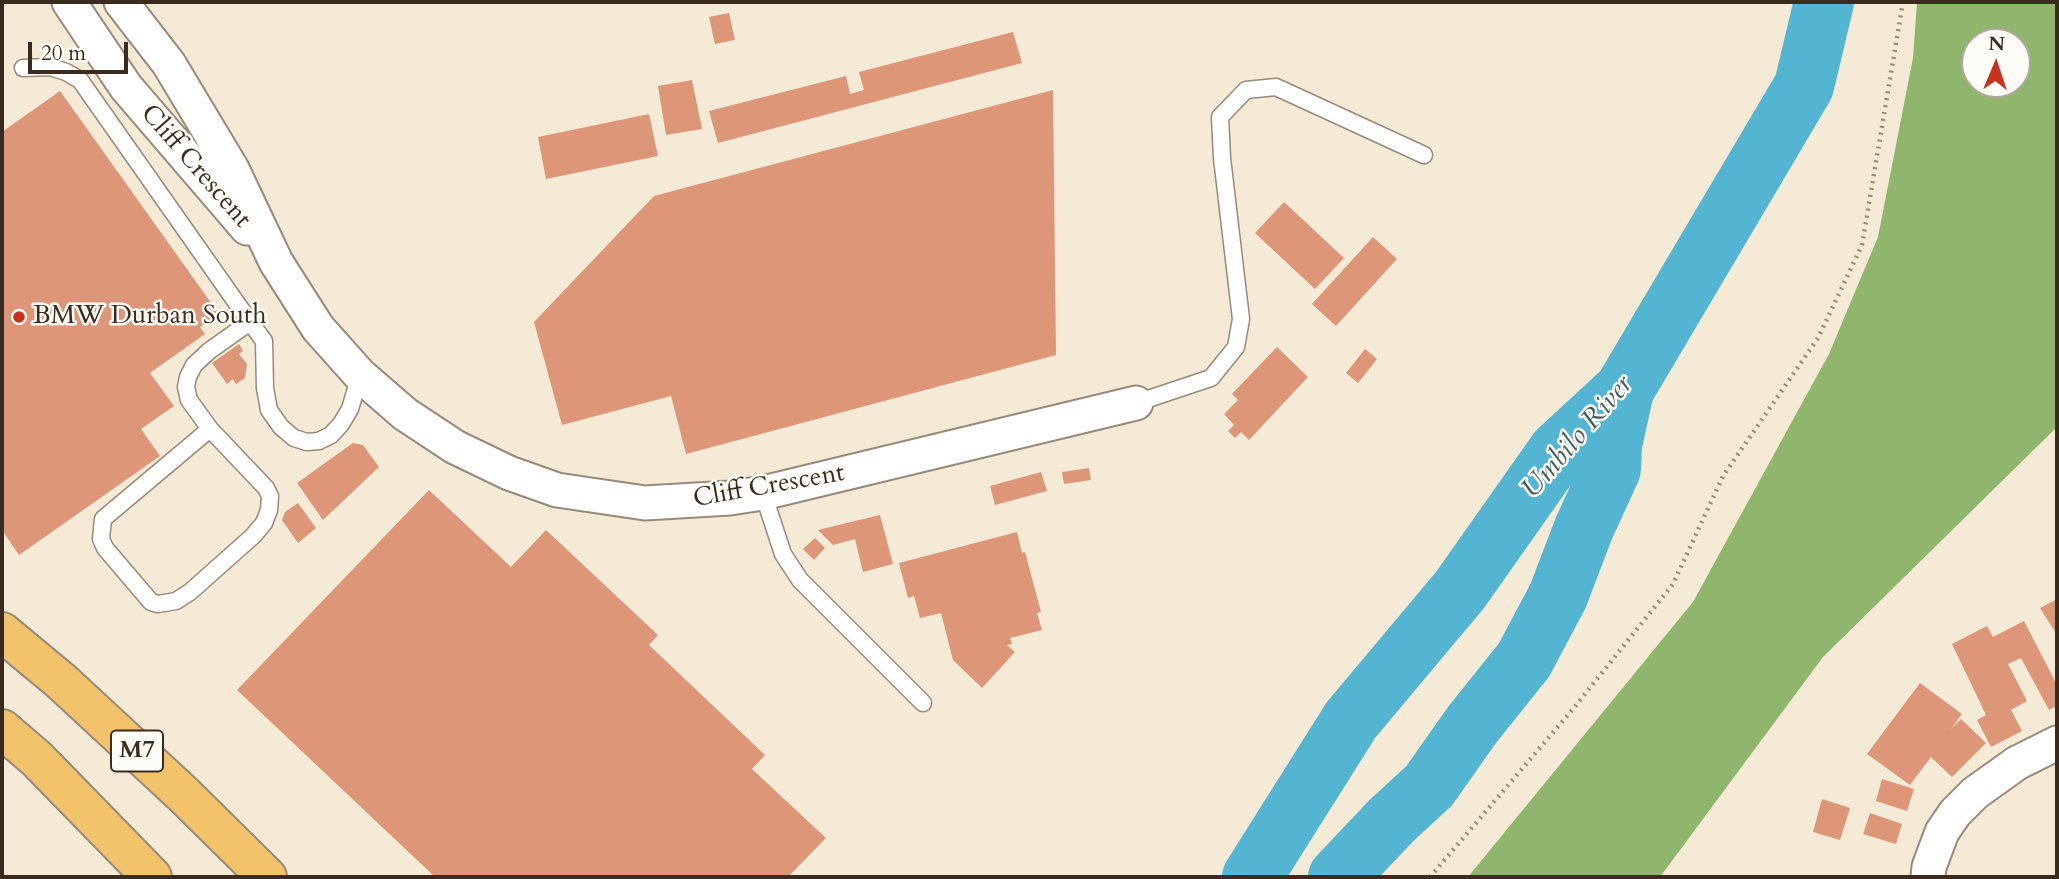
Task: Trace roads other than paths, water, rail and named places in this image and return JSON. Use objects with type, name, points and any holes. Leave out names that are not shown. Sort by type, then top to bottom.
[{"type":"highway","name":"M7","points":[[2,632],[99,716],[267,877]]},
{"type":"highway","points":[[2,729],[37,759],[152,877]]},
{"type":"street","name":"Cliff Crescent","points":[[69,2],[126,87],[276,262]]},
{"type":"street","name":"Cliff Crescent","points":[[121,2],[169,64],[232,169],[276,262],[318,328],[359,375],[405,414],[455,447],[509,473],[557,490],[645,503],[686,503],[763,493],[1136,403]]},
{"type":"street","points":[[1928,877],[1942,832],[1955,813],[1975,793],[2017,763],[2057,743]]},
{"type":"lane","points":[[23,68],[50,67],[80,80],[264,341],[265,388],[269,410],[293,438],[307,442],[319,441],[331,435],[350,409],[359,375]]},
{"type":"lane","points":[[1136,403],[1211,378],[1236,347],[1241,319],[1222,158],[1220,117],[1246,90],[1276,87],[1424,155]]},
{"type":"lane","points":[[210,429],[103,519],[101,539],[105,548],[150,602],[165,604],[190,592],[253,536],[264,523],[269,510],[270,496],[266,488],[210,429],[189,400],[186,387],[194,365],[250,322]]},
{"type":"lane","points":[[763,493],[783,554],[800,580],[923,703]]},
{"type":"waterway","name":"Umbilo River","points":[[1252,877],[1351,720],[1460,590],[1558,451],[1624,390],[1804,86],[1824,2]]},
{"type":"waterway","points":[[1338,877],[1392,820],[1429,786],[1472,725],[1524,660],[1558,596],[1584,528],[1611,469],[1612,445],[1624,390]]},
{"type":"place","name":"BMW Durban South","points":[[19,317]]}]
